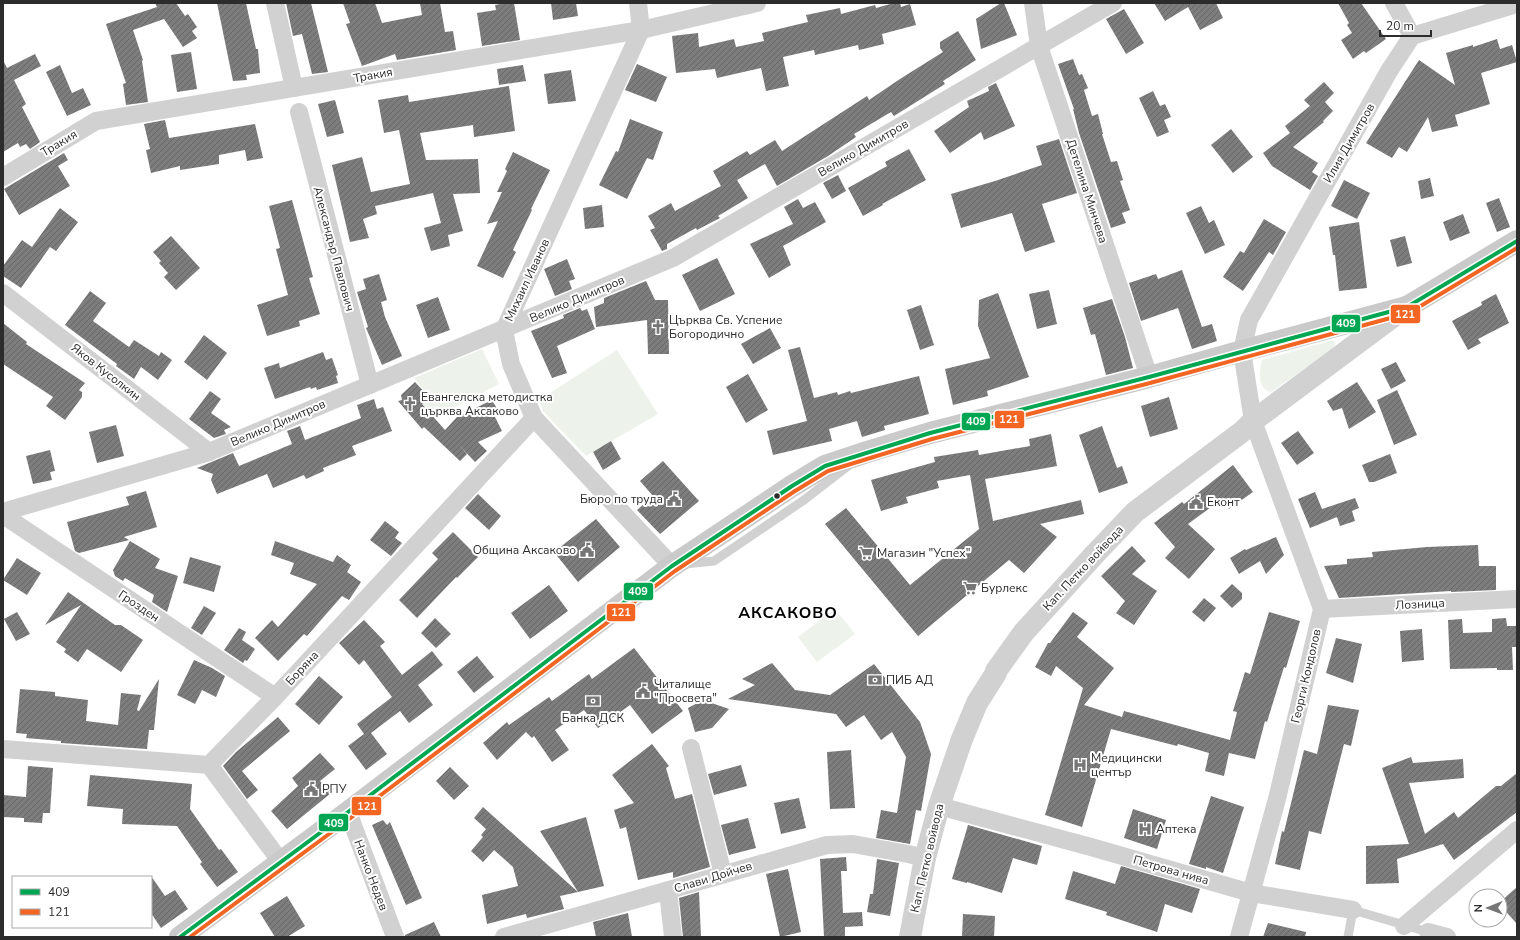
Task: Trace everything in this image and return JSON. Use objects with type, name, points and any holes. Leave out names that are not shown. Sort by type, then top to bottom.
[{"type":"main road","points":[[180,937],[589,630],[669,563],[825,466],[930,433],[1149,378],[1242,351],[1407,307],[1517,241]]},
{"type":"street","points":[[275,3],[294,88]]},
{"type":"street","points":[[638,3],[641,30]]},
{"type":"street","name":"Тракия","points":[[3,177],[96,120],[641,30],[756,3]]},
{"type":"street","name":"Детелина Минчева","points":[[1033,3],[1039,46],[1149,378]]},
{"type":"street","name":"Велико Димитров","points":[[3,512],[209,452],[504,330],[673,258],[1113,3]]},
{"type":"street","points":[[1394,3],[1412,36],[1517,4]]},
{"type":"street","name":"Михаил Иванов","points":[[641,30],[504,330],[511,364],[534,418],[669,563]]},
{"type":"street","name":"Илия Димитров","points":[[1242,351],[1249,320],[1390,71],[1412,36]]},
{"type":"street","name":"Александър Павлович","points":[[299,112],[370,385]]},
{"type":"street","name":"Яков Кусолкин","points":[[3,293],[209,452]]},
{"type":"street","name":"Кап. Петко войвода","points":[[910,937],[924,858],[939,806],[962,739],[977,703],[996,671],[1024,632],[1135,512],[1243,431],[1253,421],[1407,307]]},
{"type":"street","points":[[1242,351],[1253,421],[1322,609]]},
{"type":"street","name":"Боряна","points":[[209,766],[534,418]]},
{"type":"street","name":"Грозден","points":[[3,515],[275,697]]},
{"type":"street","name":"Лозница","points":[[1322,609],[1517,598]]},
{"type":"street","name":"Георги Кондолов","points":[[1239,937],[1277,799],[1322,609]]},
{"type":"street","points":[[691,748],[723,874]]},
{"type":"street","points":[[3,749],[209,766],[281,862]]},
{"type":"street","name":"Петрова нива","points":[[939,806],[1099,849],[1251,893],[1353,910]]},
{"type":"street","name":"Нанко Недев","points":[[348,812],[395,937]]},
{"type":"street","points":[[1404,926],[1517,830]]},
{"type":"street","name":"Слави Дойчев","points":[[504,937],[827,844],[853,844],[924,858]]},
{"type":"street","points":[[668,891],[673,937]]},
{"type":"street","points":[[1428,935],[1447,937]]},
{"type":"lane","name":"Петрова нива","points":[[1353,910],[1428,935]]},
{"type":"lane","points":[[1348,937],[1353,910]]},
{"type":"shaded area","points":[[1334,340],[1335,345],[1331,350],[1271,392],[1266,391],[1263,388],[1260,379],[1262,360]]},
{"type":"shaded area","points":[[482,349],[499,384],[434,418],[422,404],[429,397],[414,378]]},
{"type":"shaded area","points":[[617,350],[658,414],[586,456],[543,411],[539,400]]},
{"type":"shaded area","points":[[835,609],[855,634],[817,662],[798,637]]},
{"type":"building","points":[[155,3],[176,3],[185,16],[188,14],[197,27],[192,31],[197,38],[183,47],[164,19],[133,30],[143,60],[148,102],[126,105],[123,84],[126,83],[106,24],[157,7]]},
{"type":"building","points":[[217,3],[246,3],[256,49],[258,49],[260,73],[246,75],[247,80],[233,81]]},
{"type":"building","points":[[286,3],[311,3],[328,72],[312,74],[302,34],[293,36]]},
{"type":"building","points":[[343,3],[375,3],[382,23],[422,15],[420,3],[440,3],[445,32],[453,31],[456,50],[397,60],[395,54],[362,66],[346,24],[350,23]]},
{"type":"building","points":[[514,3],[520,40],[482,46],[477,13],[496,10],[495,5]]},
{"type":"building","points":[[551,3],[576,3],[578,16],[553,20]]},
{"type":"building","points":[[894,3],[900,3],[901,7],[910,4],[916,25],[882,34],[884,44],[859,50],[858,45],[815,55],[814,50],[783,57],[789,86],[766,91],[761,68],[717,78],[715,69],[676,73],[672,36],[698,33],[699,47],[734,39],[736,47],[764,41],[762,33],[808,22],[806,15],[840,8],[841,14],[875,5],[876,8]]},
{"type":"building","points":[[1001,3],[1004,3],[1017,35],[981,49],[976,19]]},
{"type":"building","points":[[1154,3],[1216,3],[1223,18],[1200,30],[1188,7],[1165,21]]},
{"type":"building","points":[[1338,3],[1361,3],[1386,39],[1366,53],[1364,51],[1353,59],[1341,40],[1352,33],[1347,25],[1349,23]]},
{"type":"building","points":[[1124,9],[1144,43],[1126,54],[1106,19]]},
{"type":"building","points":[[958,31],[976,60],[943,81],[945,84],[894,116],[891,112],[854,134],[856,137],[828,156],[777,186],[765,164],[737,180],[748,198],[718,216],[720,218],[697,230],[696,228],[667,244],[667,249],[662,251],[650,230],[655,228],[648,216],[671,203],[675,211],[721,186],[713,171],[747,151],[750,155],[775,140],[782,151],[867,96],[869,100],[943,52],[940,48],[940,42]]},
{"type":"building","points":[[1497,39],[1500,49],[1512,45],[1517,62],[1481,73],[1490,104],[1455,115],[1458,126],[1432,132],[1428,117],[1407,152],[1399,147],[1392,158],[1366,143],[1419,60],[1455,85],[1446,53],[1473,45],[1473,47]]},
{"type":"building","points":[[191,52],[197,89],[177,92],[171,55]]},
{"type":"building","points":[[35,54],[41,66],[14,80],[26,104],[22,107],[40,142],[30,149],[26,144],[20,147],[18,143],[3,152],[3,60],[7,68]]},
{"type":"building","points":[[1073,59],[1079,75],[1082,74],[1088,88],[1084,90],[1092,116],[1098,114],[1102,134],[1111,162],[1117,161],[1123,180],[1120,181],[1130,210],[1122,213],[1126,223],[1111,228],[1079,133],[1074,109],[1058,64]]},
{"type":"building","points":[[637,64],[667,77],[656,102],[625,90]]},
{"type":"building","points":[[60,65],[72,93],[83,88],[91,105],[67,116],[46,72]]},
{"type":"building","points":[[523,65],[526,81],[499,85],[497,69]]},
{"type":"building","points":[[571,70],[576,101],[548,104],[544,74]]},
{"type":"building","points":[[1324,82],[1334,93],[1325,102],[1333,111],[1323,121],[1324,122],[1293,147],[1318,163],[1312,172],[1318,176],[1310,190],[1272,166],[1263,153],[1290,133],[1285,126],[1310,106],[1304,100]]},
{"type":"building","points":[[996,83],[1015,126],[984,140],[981,132],[950,153],[934,131],[969,107],[967,101],[989,91],[988,87]]},
{"type":"building","points":[[509,86],[515,131],[474,137],[473,125],[420,133],[426,160],[478,159],[480,193],[453,194],[463,231],[448,235],[450,246],[431,251],[424,228],[441,223],[433,193],[375,206],[377,214],[363,219],[369,238],[350,242],[332,165],[362,157],[371,192],[410,184],[399,130],[384,133],[378,100],[408,95],[409,102]]},
{"type":"building","points":[[1153,91],[1160,106],[1165,104],[1171,117],[1164,120],[1169,132],[1157,137],[1139,98]]},
{"type":"building","points":[[335,100],[344,133],[327,137],[318,104]]},
{"type":"building","points":[[630,119],[663,132],[653,160],[647,158],[627,199],[599,185],[616,151],[618,152]]},
{"type":"building","points":[[165,120],[169,138],[255,124],[263,158],[247,161],[245,150],[219,155],[219,164],[180,170],[180,166],[151,173],[146,150],[150,149],[144,124]]},
{"type":"building","points":[[1231,129],[1253,157],[1233,173],[1211,145]]},
{"type":"building","points":[[1059,139],[1077,193],[1042,204],[1055,242],[1025,252],[1012,213],[961,228],[951,194],[1042,165],[1036,146]]},
{"type":"building","points":[[909,149],[926,180],[863,216],[848,188],[887,166],[885,162]]},
{"type":"building","points":[[513,152],[550,170],[513,250],[516,252],[503,278],[477,266],[498,221],[487,224],[502,192],[497,192],[507,171],[505,169]]},
{"type":"building","points":[[64,153],[68,160],[58,166],[70,186],[19,215],[4,189]]},
{"type":"building","points":[[838,175],[846,191],[832,199],[823,183]]},
{"type":"building","points":[[1430,178],[1434,196],[1421,199],[1418,181]]},
{"type":"building","points":[[1344,180],[1370,193],[1357,219],[1331,206]]},
{"type":"building","points":[[1499,198],[1510,227],[1497,232],[1486,203]]},
{"type":"building","points":[[798,199],[803,208],[815,202],[826,222],[783,246],[791,265],[769,278],[750,244],[793,224],[784,207]]},
{"type":"building","points":[[292,200],[313,277],[309,278],[320,314],[299,321],[300,326],[267,336],[257,305],[288,295],[276,249],[280,248],[269,206]]},
{"type":"building","points":[[602,205],[604,227],[585,229],[583,208]]},
{"type":"building","points":[[1201,206],[1209,223],[1214,220],[1225,245],[1205,254],[1186,213]]},
{"type":"building","points":[[60,208],[78,222],[56,251],[50,247],[21,288],[3,276],[3,266],[22,240],[32,247]]},
{"type":"building","points":[[1463,214],[1470,233],[1450,241],[1443,222]]},
{"type":"building","points":[[1264,219],[1286,232],[1273,255],[1269,252],[1243,291],[1223,277],[1240,251],[1244,253]]},
{"type":"building","points":[[1359,222],[1367,288],[1339,291],[1335,255],[1333,255],[1329,227]]},
{"type":"building","points":[[171,236],[200,268],[176,290],[164,277],[168,273],[159,263],[161,261],[153,252]]},
{"type":"building","points":[[1405,236],[1412,263],[1397,267],[1390,240]]},
{"type":"building","points":[[717,258],[735,294],[700,311],[682,275]]},
{"type":"building","points":[[567,259],[575,279],[569,281],[572,289],[555,296],[544,269]]},
{"type":"building","points":[[1182,270],[1202,327],[1212,324],[1217,341],[1192,349],[1178,308],[1141,321],[1129,283],[1156,274],[1158,279]]},
{"type":"building","points":[[379,274],[387,300],[381,302],[385,317],[402,356],[382,365],[366,328],[368,327],[357,292],[366,289],[363,279]]},
{"type":"building","points":[[646,281],[655,300],[668,300],[669,354],[648,354],[647,320],[596,327],[594,307],[604,303],[604,298]]},
{"type":"building","points":[[1049,290],[1057,324],[1037,329],[1029,294]]},
{"type":"building","points":[[90,291],[106,303],[93,321],[129,347],[134,340],[159,356],[161,352],[172,360],[158,380],[141,367],[134,379],[116,366],[117,364],[65,325]]},
{"type":"building","points":[[998,293],[1029,377],[987,391],[988,396],[953,405],[945,369],[990,358],[978,326],[979,300]]},
{"type":"building","points":[[1496,294],[1509,323],[1478,339],[1481,343],[1468,350],[1452,321],[1482,305],[1481,302]]},
{"type":"building","points":[[438,297],[450,330],[428,338],[416,305]]},
{"type":"building","points":[[1112,299],[1125,337],[1133,368],[1106,375],[1095,334],[1091,335],[1083,308]]},
{"type":"building","points":[[921,305],[934,345],[920,350],[907,310]]},
{"type":"building","points":[[580,308],[582,311],[587,309],[595,329],[557,346],[567,373],[552,378],[531,331],[564,318],[563,315]]},
{"type":"building","points":[[3,323],[27,342],[26,344],[85,383],[79,390],[82,392],[82,397],[65,420],[46,406],[53,397],[3,364]]},
{"type":"building","points":[[770,328],[781,348],[753,364],[741,344]]},
{"type":"building","points":[[204,335],[227,353],[207,380],[184,362]]},
{"type":"building","points":[[800,347],[814,398],[837,392],[838,395],[850,391],[851,393],[919,376],[929,414],[884,426],[885,430],[862,437],[857,421],[829,429],[832,441],[773,455],[767,431],[807,421],[788,350]]},
{"type":"building","points":[[323,352],[326,360],[332,358],[338,375],[336,376],[338,383],[317,390],[316,387],[311,389],[310,387],[275,399],[264,368],[279,363],[280,368]]},
{"type":"building","points":[[1396,362],[1406,381],[1391,389],[1381,369]]},
{"type":"building","points":[[748,374],[768,410],[746,423],[726,387]]},
{"type":"building","points":[[415,382],[429,397],[422,404],[445,430],[457,417],[492,400],[499,412],[494,415],[502,431],[478,442],[487,451],[475,462],[459,445],[467,454],[460,461],[424,427],[422,429],[398,401],[402,400],[401,395]]},
{"type":"building","points":[[1357,382],[1376,412],[1349,429],[1342,408],[1333,411],[1327,401]]},
{"type":"building","points":[[1397,390],[1417,435],[1394,445],[1377,400]]},
{"type":"building","points":[[210,391],[221,399],[211,413],[231,427],[224,430],[226,434],[214,438],[189,419]]},
{"type":"building","points":[[1169,397],[1178,429],[1150,437],[1141,406]]},
{"type":"building","points":[[374,399],[377,409],[383,407],[392,431],[352,446],[356,455],[323,468],[324,471],[306,479],[304,475],[273,488],[267,474],[217,494],[211,480],[213,474],[197,468],[233,453],[239,466],[292,444],[287,431],[300,426],[305,440],[361,418],[357,405]]},
{"type":"building","points":[[116,425],[124,456],[97,463],[89,432]]},
{"type":"building","points":[[1102,426],[1117,468],[1122,466],[1128,483],[1099,493],[1079,435]]},
{"type":"building","points":[[1298,431],[1314,453],[1297,465],[1281,443]]},
{"type":"building","points":[[1051,434],[1057,466],[985,479],[993,521],[1081,500],[1084,514],[1040,524],[1057,537],[1024,573],[1009,560],[918,636],[825,524],[846,508],[910,585],[979,529],[970,475],[937,481],[939,488],[906,497],[908,503],[881,511],[871,480],[935,462],[934,457],[978,450],[979,455],[1030,446],[1029,439]]},
{"type":"building","points":[[611,441],[621,459],[603,470],[593,452]]},
{"type":"building","points":[[50,450],[55,471],[50,472],[52,480],[33,484],[26,456]]},
{"type":"building","points":[[1390,454],[1397,473],[1374,482],[1369,482],[1362,465]]},
{"type":"building","name":"Бюро по труда","points":[[663,461],[699,501],[660,534],[637,510],[653,496],[640,481]]},
{"type":"building","points":[[1233,465],[1253,492],[1229,509],[1222,499],[1188,524],[1215,549],[1189,579],[1165,558],[1175,547],[1154,523],[1182,502],[1184,504]]},
{"type":"building","points":[[146,491],[157,527],[124,537],[129,540],[79,553],[75,551],[67,522],[129,505],[126,497]]},
{"type":"building","points":[[1315,492],[1322,509],[1355,498],[1359,508],[1352,511],[1355,521],[1340,526],[1337,517],[1310,528],[1298,499]]},
{"type":"building","points":[[478,494],[501,516],[489,530],[465,508]]},
{"type":"building","name":"Община Аксаково","points":[[596,519],[620,547],[578,582],[554,552]]},
{"type":"building","points":[[385,521],[399,532],[395,538],[402,543],[391,556],[370,540]]},
{"type":"building","points":[[453,532],[478,557],[457,578],[456,577],[417,618],[399,600],[438,559],[432,553]]},
{"type":"building","points":[[1276,537],[1284,555],[1266,574],[1260,561],[1239,574],[1230,558],[1245,549],[1246,550]]},
{"type":"building","points":[[130,541],[160,559],[155,568],[178,576],[167,612],[152,602],[154,595],[125,578],[123,581],[115,576],[113,570]]},
{"type":"building","points":[[275,541],[333,562],[337,555],[351,565],[347,572],[361,582],[349,600],[342,596],[307,636],[304,634],[278,661],[255,638],[272,620],[278,627],[317,584],[290,574],[294,563],[271,555]]},
{"type":"building","points":[[1478,545],[1479,566],[1496,566],[1496,590],[1451,591],[1339,598],[1324,566],[1347,564],[1347,559],[1373,557],[1372,552],[1427,547]]},
{"type":"building","points":[[1132,546],[1146,561],[1132,574],[1157,591],[1134,625],[1116,613],[1125,601],[1101,576]]},
{"type":"building","points":[[190,557],[221,566],[214,592],[183,583]]},
{"type":"building","points":[[17,558],[41,573],[27,595],[3,580]]},
{"type":"building","points":[[1232,584],[1242,593],[1242,599],[1232,608],[1220,596]]},
{"type":"building","points":[[549,585],[568,611],[530,639],[511,613]]},
{"type":"building","points":[[68,592],[115,625],[121,625],[143,640],[121,672],[87,649],[78,662],[64,652],[66,649],[56,642],[81,605],[45,625]]},
{"type":"building","points":[[1204,598],[1216,608],[1204,622],[1192,612]]},
{"type":"building","points":[[204,606],[216,613],[202,635],[191,628]]},
{"type":"building","points":[[17,612],[30,634],[16,641],[4,619]]},
{"type":"building","points":[[1073,612],[1088,623],[1077,637],[1114,668],[1084,705],[1122,717],[1124,711],[1230,740],[1237,712],[1233,711],[1245,672],[1250,674],[1269,612],[1300,621],[1286,668],[1284,667],[1267,722],[1265,721],[1255,759],[1229,753],[1224,776],[1205,771],[1209,753],[1178,744],[1177,746],[1111,729],[1082,827],[1045,815],[1083,688],[1056,666],[1051,676],[1035,667],[1048,643],[1050,643]]},
{"type":"building","points":[[435,618],[451,634],[436,648],[421,633]]},
{"type":"building","points":[[1506,618],[1507,626],[1517,626],[1517,647],[1512,647],[1513,670],[1497,670],[1497,668],[1450,669],[1448,620],[1462,619],[1463,633],[1492,632],[1492,619]]},
{"type":"building","points":[[364,620],[385,642],[380,646],[402,675],[432,651],[443,665],[418,685],[433,705],[409,723],[400,711],[371,733],[387,754],[366,770],[348,746],[364,734],[357,724],[392,697],[364,660],[359,665],[339,643]]},
{"type":"building","points":[[239,628],[246,632],[242,640],[255,649],[247,661],[245,660],[243,663],[224,650]]},
{"type":"building","points":[[1422,629],[1424,660],[1402,662],[1400,631]]},
{"type":"building","points":[[1336,638],[1362,644],[1353,683],[1326,673]]},
{"type":"building","points":[[634,648],[683,711],[652,734],[630,705],[598,728],[584,710],[555,730],[569,750],[552,762],[534,736],[532,738],[526,732],[497,760],[483,743],[507,722],[509,725],[549,697],[552,701],[589,674],[592,679]]},
{"type":"building","points":[[477,656],[494,677],[474,693],[457,672]]},
{"type":"building","points":[[194,660],[225,676],[216,697],[202,690],[195,704],[177,695]]},
{"type":"building","points":[[772,663],[795,690],[830,695],[874,664],[920,722],[931,754],[921,811],[916,810],[910,844],[876,838],[881,810],[897,813],[906,757],[892,732],[881,740],[864,715],[846,727],[836,714],[728,699],[755,685],[742,679]]},
{"type":"building","points":[[319,676],[343,697],[319,725],[295,704]]},
{"type":"building","points":[[159,679],[154,730],[149,730],[147,749],[61,743],[61,741],[26,738],[27,734],[16,733],[20,689],[55,692],[55,696],[88,700],[86,721],[118,725],[121,693],[141,695],[137,710],[139,711]]},
{"type":"building","points":[[703,700],[729,709],[712,728],[695,732],[688,708]]},
{"type":"building","points":[[1328,705],[1359,710],[1351,746],[1344,744],[1321,834],[1309,831],[1300,870],[1275,864],[1282,831],[1284,832],[1304,750],[1317,754]]},
{"type":"building","points":[[278,717],[290,731],[242,771],[258,790],[247,799],[223,766],[236,752]]},
{"type":"building","points":[[652,744],[669,766],[666,768],[675,799],[692,794],[710,867],[673,878],[673,872],[638,880],[626,827],[620,829],[614,810],[634,803],[612,775]]},
{"type":"building","points":[[851,750],[855,808],[830,809],[827,752]]},
{"type":"building","name":"РПУ","points":[[320,753],[335,769],[320,781],[331,793],[287,829],[271,811],[298,786],[292,778]]},
{"type":"building","points":[[1411,757],[1413,763],[1463,759],[1464,778],[1409,783],[1425,834],[1454,812],[1458,818],[1496,786],[1501,786],[1517,773],[1517,812],[1454,860],[1443,844],[1397,859],[1399,883],[1366,884],[1366,846],[1409,844],[1382,768]]},
{"type":"building","points":[[741,765],[747,786],[714,795],[708,774]]},
{"type":"building","points":[[28,766],[53,768],[50,813],[43,813],[42,823],[24,822],[24,818],[3,817],[3,795],[26,797]]},
{"type":"building","points":[[450,767],[469,786],[454,800],[436,781]]},
{"type":"building","points":[[90,775],[192,784],[190,809],[219,850],[221,849],[238,872],[217,887],[200,864],[202,862],[177,826],[122,824],[123,809],[87,806]]},
{"type":"building","points":[[1211,796],[1244,807],[1223,873],[1206,867],[1206,869],[1189,864]]},
{"type":"building","points":[[799,798],[806,828],[781,834],[774,803]]},
{"type":"building","points":[[483,807],[578,892],[560,896],[564,909],[527,918],[526,914],[487,924],[482,895],[518,886],[513,867],[494,850],[483,862],[471,851],[483,837],[481,835],[486,829],[474,818]]},
{"type":"building","name":"Аптека","points":[[1133,809],[1166,820],[1157,849],[1124,838]]},
{"type":"building","points":[[586,817],[604,886],[578,892],[540,831]]},
{"type":"building","points":[[748,818],[756,848],[729,855],[721,825]]},
{"type":"building","points":[[383,820],[387,825],[390,822],[422,898],[406,905],[372,825]]},
{"type":"building","points":[[968,825],[1042,846],[1037,865],[1013,858],[1002,893],[952,879]]},
{"type":"building","points":[[846,857],[847,871],[841,871],[843,913],[862,912],[863,926],[845,927],[845,937],[824,937],[820,859]]},
{"type":"building","points":[[877,859],[899,863],[890,916],[867,912],[870,894],[873,894]]},
{"type":"building","points":[[1121,866],[1200,889],[1192,913],[1165,904],[1157,932],[1106,915],[1107,912],[1065,899],[1073,871],[1115,884]]},
{"type":"building","points":[[788,869],[801,932],[780,937],[766,874]]},
{"type":"building","points":[[152,877],[165,896],[175,890],[188,909],[161,928],[152,914]]},
{"type":"building","points":[[1517,887],[1517,924],[1508,914],[1508,895]]},
{"type":"building","points":[[699,892],[701,937],[683,937],[679,898]]},
{"type":"building","points":[[287,896],[305,926],[287,937],[275,937],[260,913]]},
{"type":"building","points":[[628,913],[632,937],[596,937],[593,922]]},
{"type":"building","points":[[963,914],[995,916],[994,937],[962,937]]},
{"type":"building","points":[[434,922],[441,937],[405,937],[405,935]]},
{"type":"building","points":[[1268,923],[1306,932],[1305,937],[1263,937]]},
{"type":"transit line","name":"409","points":[[180,937],[348,812],[672,566],[792,486],[825,466],[930,433],[1149,377],[1407,307],[1517,241]]},
{"type":"transit line","name":"121","points":[[190,937],[352,817],[675,571],[795,491],[828,471],[932,439],[1150,383],[1409,313],[1517,248]]},
{"type":"place","name":"Църква Св. Успение Богородично","points":[[658,327]]},
{"type":"place","name":"Евангелска методистка църква Аксаково","points":[[410,404]]},
{"type":"place","name":"Бюро по труда","points":[[674,499]]},
{"type":"place","name":"Еконт","points":[[1196,502]]},
{"type":"place","name":"Община Аксаково","points":[[587,550]]},
{"type":"place","name":"Магазин \"Успех\"","points":[[866,553]]},
{"type":"place","name":"Бурлекс","points":[[970,588]]},
{"type":"place","name":"ПИБ АД","points":[[875,680]]},
{"type":"place","name":"Читалище \"Просвета\"","points":[[643,691]]},
{"type":"place","name":"Банка ДСК","points":[[593,701]]},
{"type":"place","name":"Медицински център","points":[[1080,765]]},
{"type":"place","name":"РПУ","points":[[311,789]]},
{"type":"place","name":"Аптека","points":[[1145,829]]},
{"type":"district","name":"АКСАКОВО","points":[[788,613]]}]
